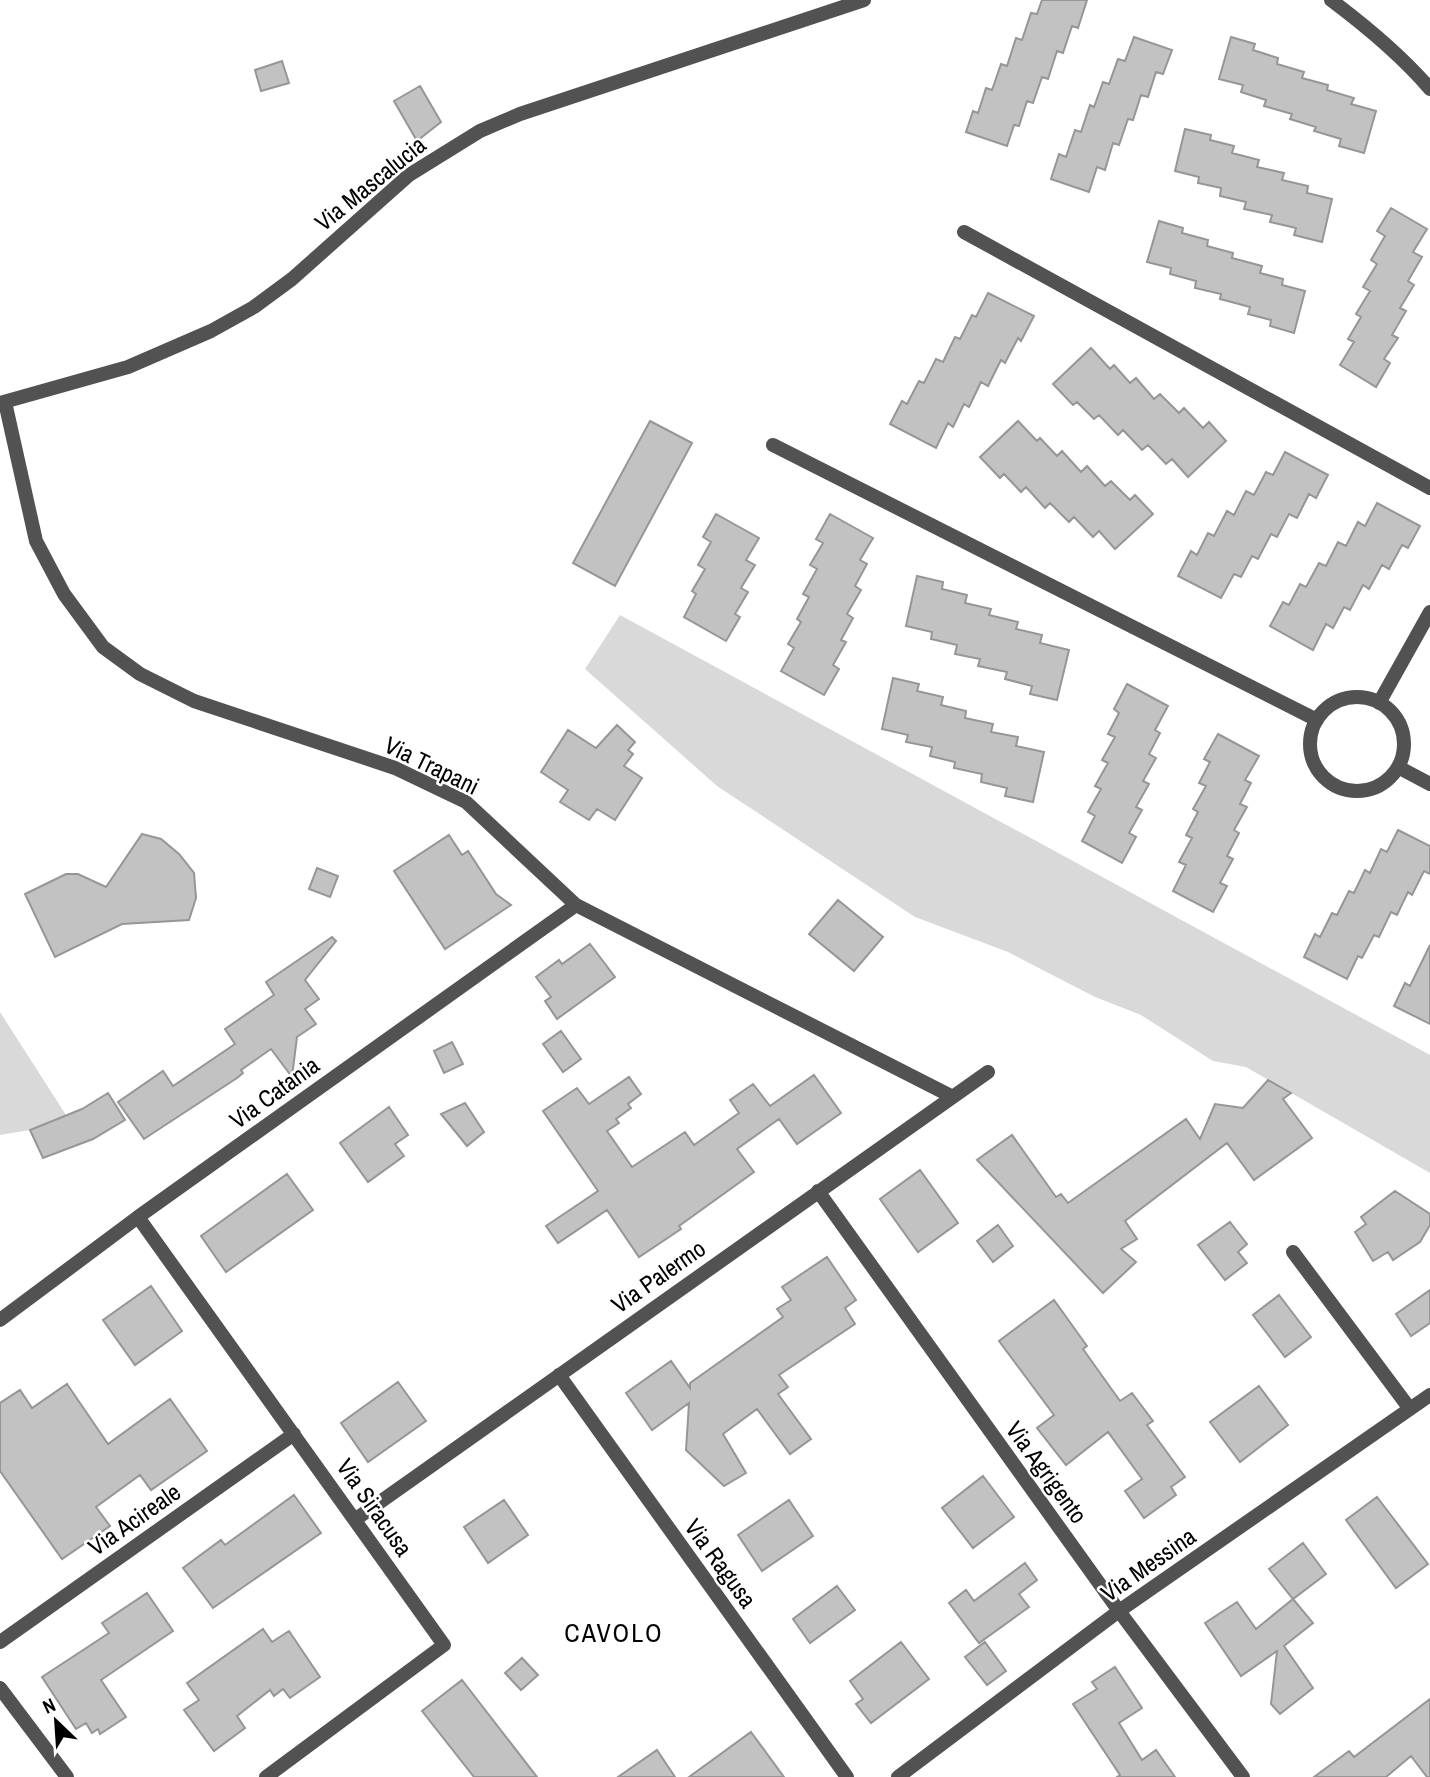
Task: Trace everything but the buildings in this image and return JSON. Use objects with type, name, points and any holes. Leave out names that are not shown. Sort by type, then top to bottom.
[{"type":"street","name":"Via Mascalucia","points":[[2,402],[128,367],[200,336],[254,307],[292,279],[409,175],[480,131],[520,114],[864,0]]},
{"type":"street","points":[[1331,0],[1410,65],[1430,89]]},
{"type":"street","points":[[1347,0],[1364,25]]},
{"type":"street","points":[[964,232],[1430,488]]},
{"type":"street","name":"Via Trapani","points":[[2,402],[36,541],[64,594],[103,648],[140,674],[194,701],[395,768],[466,802],[576,905],[951,1097]]},
{"type":"street","points":[[773,445],[1317,720]]},
{"type":"street","points":[[1379,703],[1430,612]]},
{"type":"street","points":[[1356,697],[1379,703],[1394,714],[1402,730],[1404,749],[1398,767],[1375,788],[1354,791],[1334,785],[1318,771],[1311,751],[1317,720],[1334,704],[1345,699],[1356,697]]},
{"type":"street","points":[[1398,767],[1430,784]]},
{"type":"street","name":"Via Catania","points":[[0,1320],[138,1217],[576,905]]},
{"type":"street","name":"Via Palermo","points":[[356,1519],[988,1072]]},
{"type":"street","name":"Via Agrigento","points":[[818,1191],[1119,1611],[1243,1777]]},
{"type":"street","name":"Via Siracusa","points":[[138,1217],[444,1645],[266,1777]]},
{"type":"street","points":[[1293,1252],[1410,1409]]},
{"type":"street","name":"Via Ragusa","points":[[559,1375],[847,1777]]},
{"type":"street","name":"Via Messina","points":[[898,1777],[1119,1611],[1430,1395]]},
{"type":"street","name":"Via Acireale","points":[[0,1642],[294,1434]]},
{"type":"street","points":[[0,1688],[67,1777]]},
{"type":"shaded area","points":[[620,615],[1430,1055],[1430,1173],[1246,1067],[1213,1061],[1141,1015],[1095,997],[1008,952],[915,917],[717,786],[585,669]]},
{"type":"shaded area","points":[[0,1012],[66,1115],[30,1130],[0,1135]]},
{"type":"district","name":"CAVOLO","points":[[614,1632]]}]
